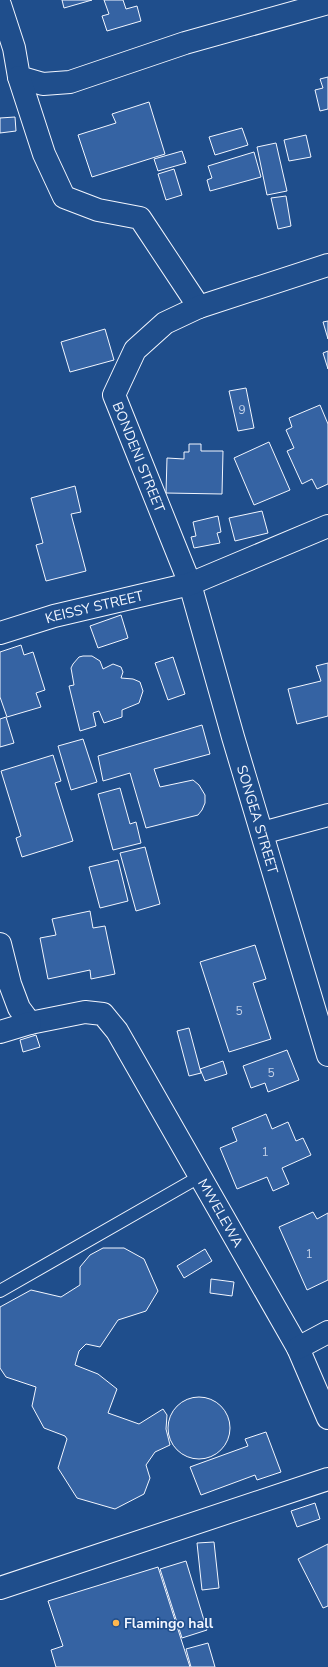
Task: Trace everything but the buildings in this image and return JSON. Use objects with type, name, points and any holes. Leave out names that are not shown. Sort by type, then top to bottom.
[{"type":"street","points":[[19,77],[43,84],[70,82],[185,43],[328,3]]},
{"type":"street","points":[[0,5],[14,48],[19,77],[44,154],[64,197],[98,210],[140,218],[199,307]]},
{"type":"street","name":"BONDENI STREET","points":[[190,584],[114,395],[135,350],[165,322],[199,307],[328,265]]},
{"type":"street","name":"KEISSY STREET","points":[[0,633],[54,616],[190,584],[328,526]]},
{"type":"street","name":"SONGEA STREET","points":[[190,584],[233,737],[328,1054]]},
{"type":"street","points":[[262,833],[328,815]]},
{"type":"street","points":[[0,944],[10,984],[19,1008],[30,1023],[0,1032]]},
{"type":"street","name":"MWELEWA","points":[[30,1023],[86,1012],[103,1014],[117,1031],[298,1348],[328,1418]]},
{"type":"street","points":[[298,1348],[328,1332]]},
{"type":"street","points":[[0,1588],[328,1479]]},
{"type":"lane","points":[[0,1291],[199,1177]]},
{"type":"place","name":"Flamingo hall","points":[[116,1623]]}]
